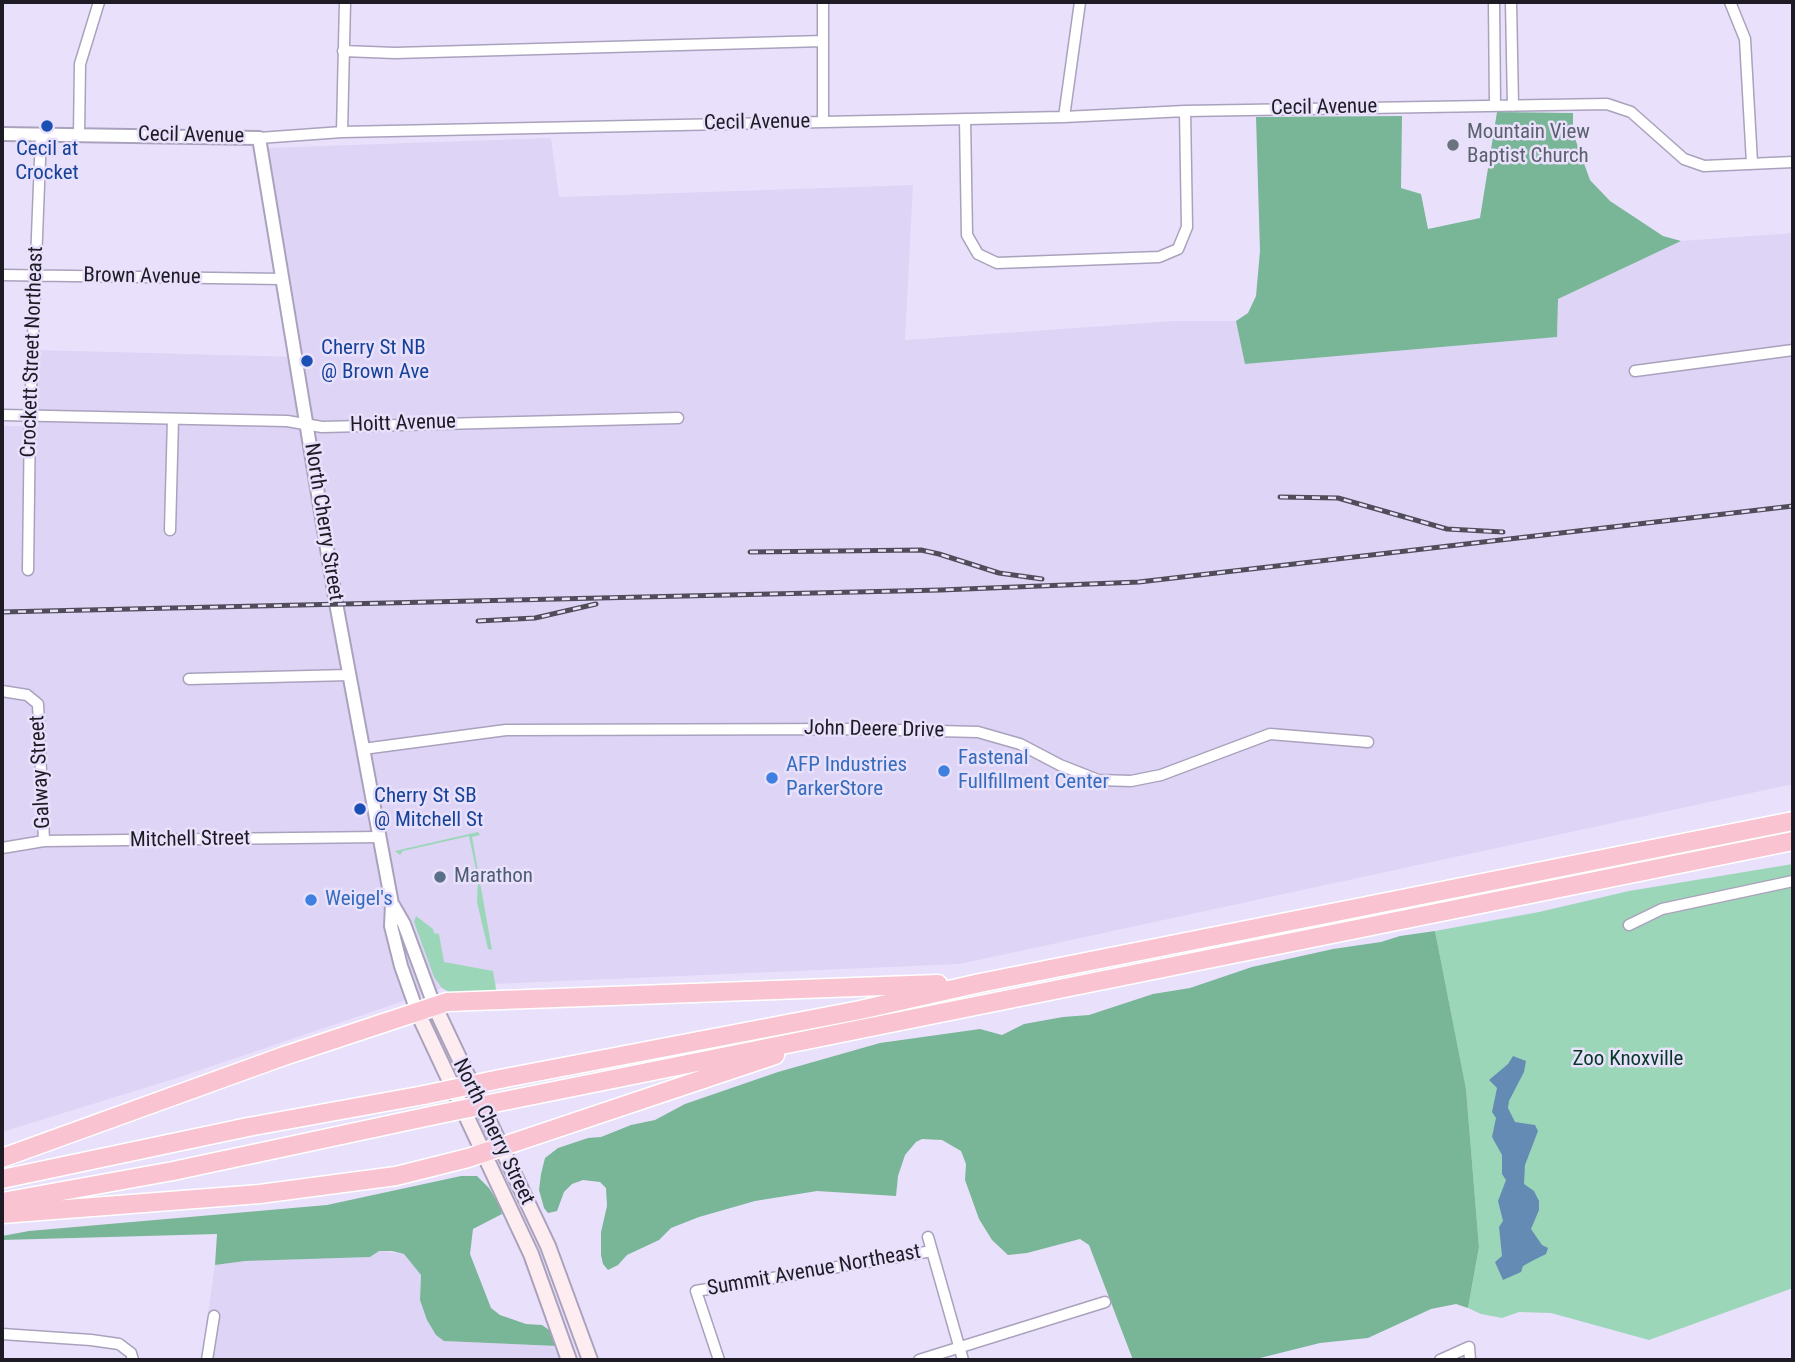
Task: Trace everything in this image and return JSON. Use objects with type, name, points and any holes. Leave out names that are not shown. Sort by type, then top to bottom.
[{"type":"highway","points":[[2,1179],[248,1127],[860,1010],[980,983],[1793,821]]},
{"type":"highway","points":[[2,1202],[173,1171],[837,1032],[1793,841]]},
{"type":"highway","points":[[2,1158],[284,1056],[447,1002],[980,983]]},
{"type":"highway","points":[[2,1214],[260,1194],[397,1175],[492,1150],[693,1084],[837,1032]]},
{"type":"main road","name":"North Cherry Street","points":[[434,1005],[492,1150],[569,1360]]},
{"type":"main road","name":"North Cherry Street","points":[[416,1011],[552,1255],[590,1360]]},
{"type":"street","points":[[79,135],[80,64],[99,2]]},
{"type":"street","points":[[342,132],[345,2]]},
{"type":"street","points":[[823,2],[823,122]]},
{"type":"street","points":[[1064,117],[1080,2]]},
{"type":"street","points":[[1494,2],[1495,106]]},
{"type":"street","points":[[1511,2],[1513,106]]},
{"type":"street","points":[[1730,2],[1745,39],[1752,163]]},
{"type":"street","points":[[343,51],[395,53],[823,41]]},
{"type":"street","name":"Cecil Avenue","points":[[2,134],[259,138],[342,132],[1064,117],[1185,111],[1607,104],[1632,113],[1684,159],[1704,166],[1793,162]]},
{"type":"street","points":[[965,119],[967,234],[978,254],[997,262],[1159,257],[1178,249],[1187,228],[1185,111]]},
{"type":"street","name":"Crockett Street Northeast","points":[[28,569],[30,415],[41,134]]},
{"type":"street","name":"North Cherry Street","points":[[259,138],[327,552],[379,837],[393,904],[404,925],[434,1005]]},
{"type":"street","name":"Brown Avenue","points":[[2,275],[282,279]]},
{"type":"street","points":[[1635,371],[1793,350]]},
{"type":"street","name":"Hoitt Avenue","points":[[2,415],[288,421],[322,427],[678,418]]},
{"type":"street","points":[[170,530],[173,419]]},
{"type":"street","points":[[189,679],[349,675]]},
{"type":"street","name":"Galway Street","points":[[2,691],[27,695],[38,704],[44,841]]},
{"type":"street","name":"John Deere Drive","points":[[363,749],[506,730],[858,729],[978,732],[1020,744],[1060,765],[1098,780],[1131,782],[1161,775],[1270,734],[1367,742]]},
{"type":"street","name":"Mitchell Street","points":[[2,848],[44,841],[379,837]]},
{"type":"street","points":[[1629,925],[1662,909],[1793,881]]},
{"type":"street","name":"North Cherry Street","points":[[393,904],[391,926],[395,945],[416,1011]]},
{"type":"street","points":[[928,1237],[963,1360]]},
{"type":"street","name":"Summit Avenue Northeast","points":[[719,1360],[696,1291],[932,1251]]},
{"type":"street","points":[[919,1360],[1105,1302]]},
{"type":"street","points":[[207,1360],[214,1316]]},
{"type":"street","points":[[2,1334],[119,1344],[131,1353],[133,1360]]},
{"type":"street","points":[[1440,1360],[1469,1347],[1470,1360]]},
{"type":"shaded area","points":[[551,138],[559,197],[913,185],[905,340],[1174,321],[1236,321],[1246,364],[1557,337],[1558,299],[1681,241],[1793,233],[1793,784],[960,964],[448,986],[177,1078],[2,1132],[2,426],[34,426],[36,350],[301,357],[266,148]]},
{"type":"shaded area","points":[[379,1251],[404,1254],[412,1262],[421,1275],[420,1300],[444,1341],[557,1346],[561,1360],[201,1360],[215,1265],[245,1261],[370,1257]]},
{"type":"green space","points":[[1497,112],[1573,113],[1573,133],[1590,180],[1610,201],[1663,236],[1681,241],[1558,299],[1557,337],[1245,364],[1236,321],[1248,313],[1256,296],[1260,251],[1256,117],[1402,116],[1401,188],[1421,194],[1428,229],[1480,218]]},
{"type":"green space","points":[[478,832],[480,835],[472,837],[492,950],[488,949],[477,902],[478,879],[469,836],[403,851],[400,855],[395,851]]},
{"type":"green space","name":"Zoo Knoxville","points":[[1793,864],[1793,1288],[1649,1340],[1551,1313],[1519,1312],[1502,1318],[1468,1308],[1479,1247],[1466,1090],[1435,931],[1539,912],[1629,891]]},
{"type":"green space","points":[[416,916],[433,929],[434,933],[439,934],[444,962],[493,971],[497,995],[462,996],[442,988],[434,977],[414,922]]},
{"type":"green space","points":[[1435,931],[1466,1089],[1479,1247],[1468,1308],[1456,1304],[1431,1309],[1368,1338],[1320,1343],[1252,1360],[1133,1360],[1089,1245],[1080,1239],[1027,1253],[1008,1255],[992,1240],[979,1219],[965,1180],[966,1164],[961,1151],[942,1140],[922,1139],[905,1155],[898,1176],[896,1196],[817,1191],[755,1201],[671,1228],[659,1240],[627,1255],[618,1265],[608,1270],[601,1255],[601,1232],[607,1206],[606,1188],[600,1182],[583,1180],[572,1184],[564,1192],[557,1211],[548,1213],[544,1208],[539,1190],[541,1174],[545,1158],[558,1148],[655,1120],[685,1104],[778,1072],[880,1043],[980,1029],[1002,1035],[1024,1024],[1089,1015],[1153,994],[1190,988],[1252,967]]},
{"type":"green space","points":[[461,1176],[477,1176],[489,1188],[502,1214],[473,1229],[470,1254],[491,1308],[500,1315],[526,1324],[542,1325],[552,1332],[557,1346],[444,1341],[436,1335],[427,1320],[420,1300],[421,1275],[404,1254],[392,1251],[379,1251],[370,1257],[245,1261],[215,1265],[217,1234],[2,1240],[2,1236],[29,1231],[327,1205]]},
{"type":"water","points":[[1513,1056],[1526,1061],[1508,1108],[1515,1122],[1535,1125],[1538,1131],[1525,1165],[1524,1184],[1534,1191],[1539,1201],[1539,1210],[1531,1229],[1542,1245],[1548,1248],[1546,1254],[1523,1266],[1521,1272],[1503,1280],[1495,1262],[1502,1256],[1499,1227],[1503,1221],[1498,1201],[1506,1180],[1502,1174],[1502,1155],[1492,1137],[1496,1118],[1492,1112],[1497,1088],[1489,1080],[1508,1064]]},
{"type":"railway","points":[[1280,497],[1338,498],[1447,529],[1503,532]]},
{"type":"railway","points":[[2,612],[941,590],[1139,582],[1793,506]]},
{"type":"railway","points":[[750,552],[921,550],[999,573],[1042,579]]},
{"type":"railway","points":[[478,621],[535,618],[596,604]]},
{"type":"place","name":"Cecil at Crocket","points":[[47,126]]},
{"type":"place","name":"Mountain View Baptist Church","points":[[1453,145]]},
{"type":"place","name":"Cherry St NB @ Brown Ave","points":[[307,361]]},
{"type":"place","name":"Fastenal Fullfillment Center","points":[[944,771]]},
{"type":"place","name":"AFP Industries ParkerStore","points":[[772,778]]},
{"type":"place","name":"Cherry St SB @ Mitchell St","points":[[360,809]]},
{"type":"place","name":"Marathon","points":[[440,877]]},
{"type":"place","name":"Weigel's","points":[[311,900]]}]
